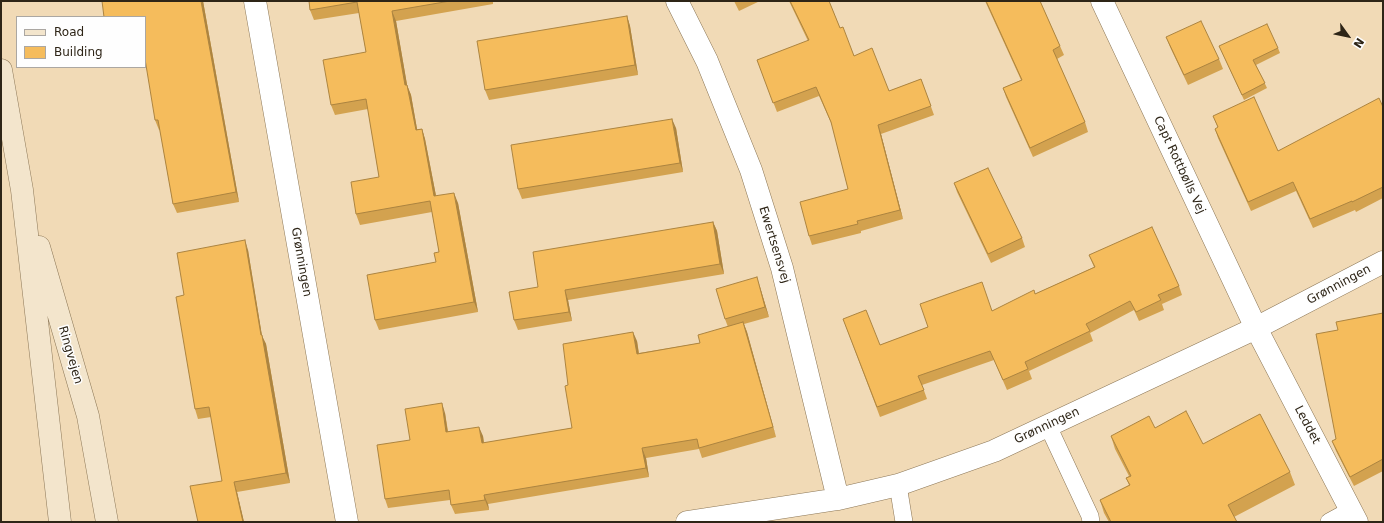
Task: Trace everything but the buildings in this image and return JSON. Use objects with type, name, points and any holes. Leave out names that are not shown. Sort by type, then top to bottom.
[{"type":"main road","name":"Ringvejen","points":[[1,70],[22,190],[60,522]]},
{"type":"main road","name":"Ringvejen","points":[[22,190],[88,416],[107,522]]},
{"type":"street","name":"Grønningen","points":[[255,1],[347,522]]},
{"type":"street","name":"Ewertsensvej","points":[[677,1],[707,61],[748,163],[775,245],[782,268],[838,499]]},
{"type":"street","name":"Capt Rottbølls Vej","points":[[1102,1],[1256,328]]},
{"type":"street","name":"Grønningen","points":[[688,522],[838,499],[898,485],[994,451],[1256,328],[1383,262]]},
{"type":"street","name":"Leddet","points":[[1256,328],[1354,516]]},
{"type":"lane","points":[[1048,426],[1090,516],[1091,522]]},
{"type":"lane","points":[[898,485],[904,522]]},
{"type":"lane","points":[[1329,522],[1354,516]]}]
